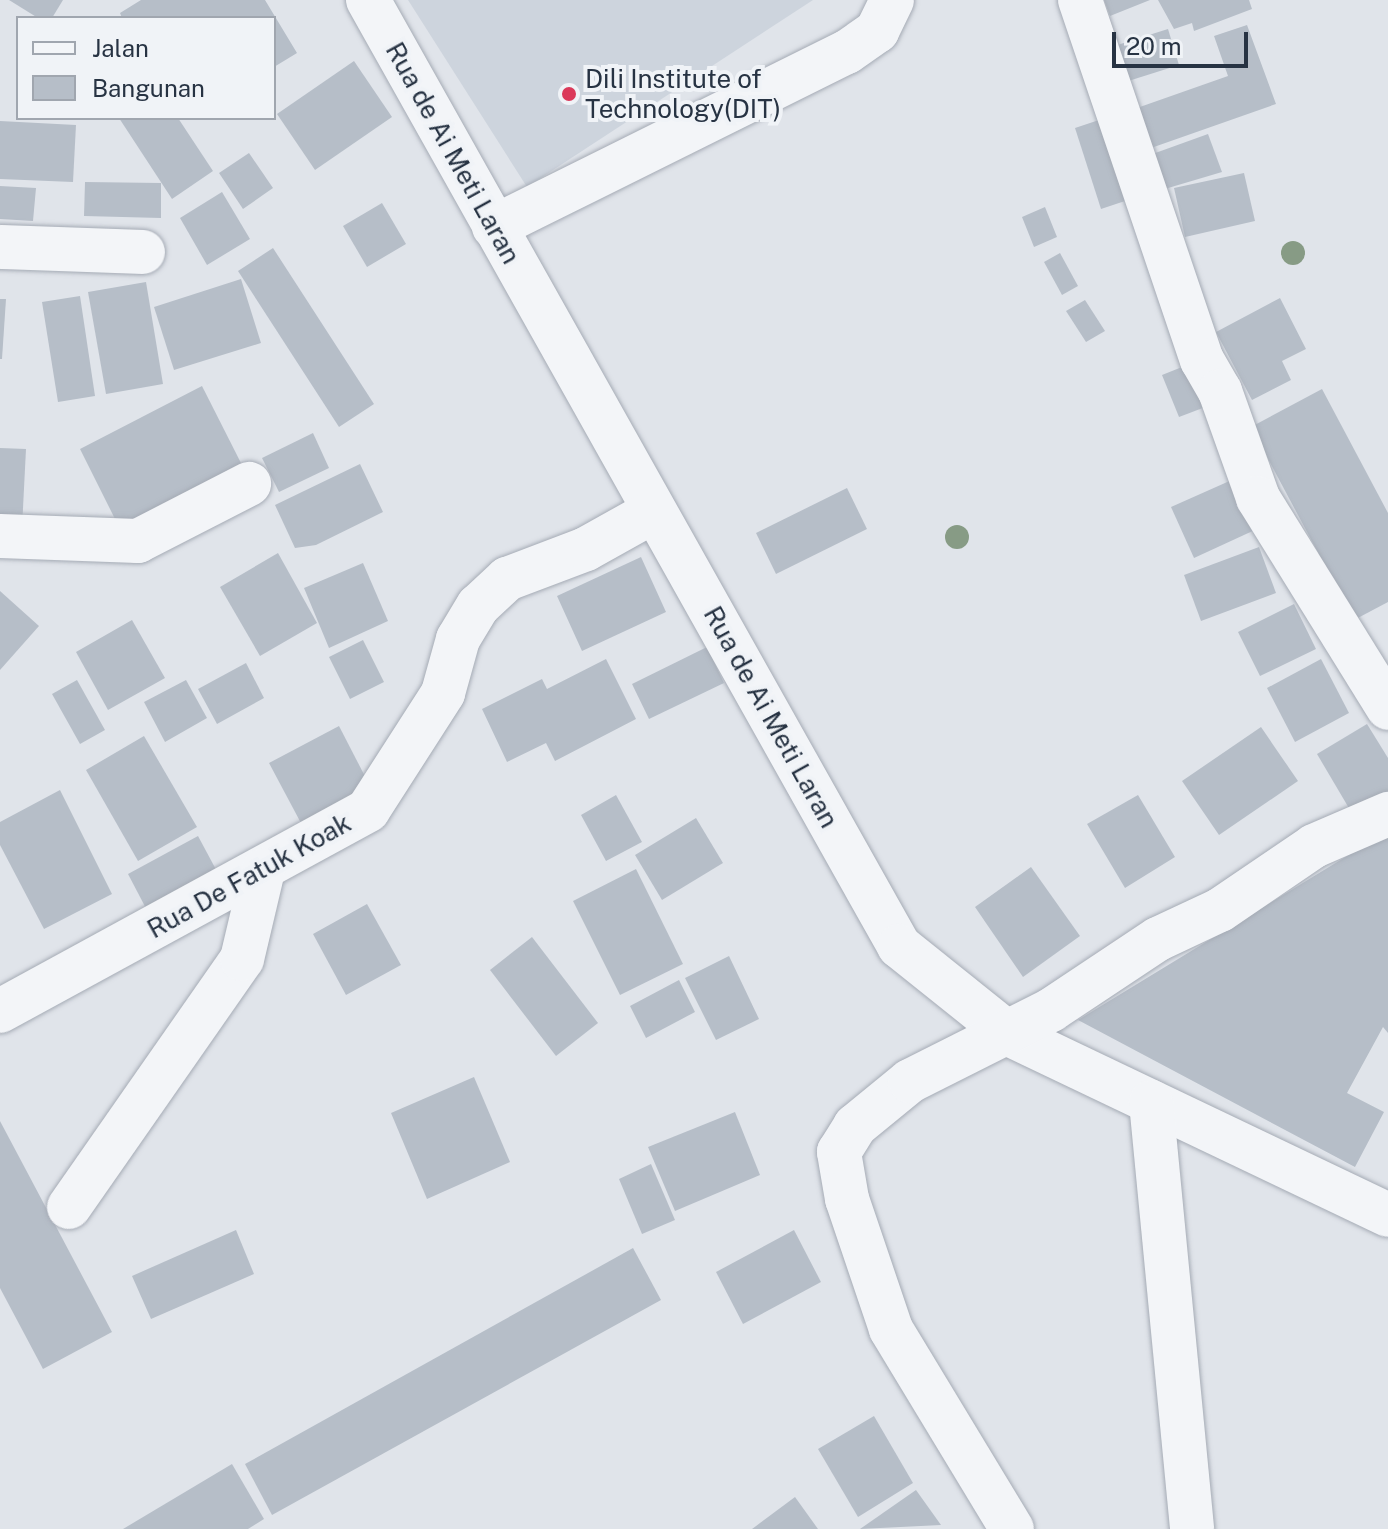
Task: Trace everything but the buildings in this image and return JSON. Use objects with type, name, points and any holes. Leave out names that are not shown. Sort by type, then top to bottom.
[{"type":"street","name":"Rua de Ai Meti Laran","points":[[368,0],[899,946],[1009,1034],[1388,1215]]},
{"type":"street","points":[[494,227],[847,52],[877,31],[892,0]]},
{"type":"street","points":[[1080,0],[1195,335],[1258,498],[1388,708]]},
{"type":"street","points":[[0,247],[143,252]]},
{"type":"street","points":[[0,536],[138,541],[249,484]]},
{"type":"street","name":"Rua De Fatuk Koak","points":[[0,1011],[368,810],[443,693],[458,639],[478,606],[507,579],[586,549],[654,511]]},
{"type":"street","points":[[1012,1529],[891,1329],[847,1199],[839,1152],[855,1126],[910,1081],[1009,1034],[1158,939],[1220,910],[1314,846],[1388,814]]},
{"type":"street","points":[[69,1207],[242,959],[263,870]]},
{"type":"street","points":[[1151,1102],[1192,1529]]},
{"type":"shaded area","name":"Dili Institute of Technology(DIT)","points":[[408,0],[813,0],[527,187]]},
{"type":"place","name":"Dili Institute of Technology(DIT)","points":[[569,94]]}]
